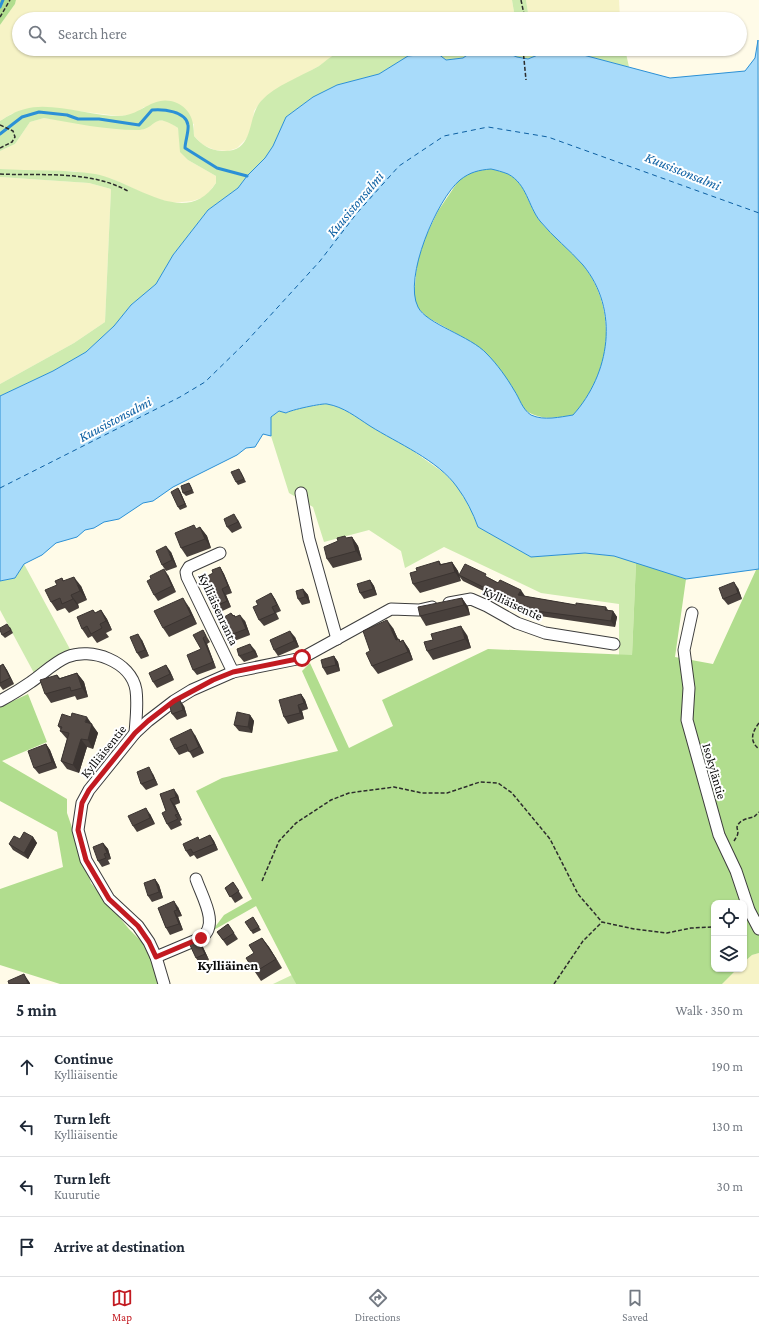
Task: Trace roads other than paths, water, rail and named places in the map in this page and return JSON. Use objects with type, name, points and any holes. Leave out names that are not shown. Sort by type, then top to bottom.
[{"type":"street","points":[[301,493],[309,539],[337,639]]},
{"type":"street","name":"Kylliäisenranta","points":[[220,553],[189,567],[186,572],[187,577],[233,672]]},
{"type":"street","name":"Kylliäisentie","points":[[164,984],[156,957],[149,942],[138,926],[109,899],[100,887],[86,860],[78,830],[82,803],[89,790],[135,733],[174,701],[213,680],[233,672],[302,658],[391,609],[419,610],[471,599],[517,623],[545,633],[614,644]]},
{"type":"street","name":"Isokyläntie","points":[[692,613],[684,650],[689,688],[687,720],[719,835],[736,871],[749,910],[759,930]]},
{"type":"street","points":[[0,702],[18,692],[46,670],[67,657],[82,653],[98,656],[112,660],[124,669],[131,678],[136,689],[135,733]]},
{"type":"street","points":[[156,957],[207,934],[210,926],[210,918],[196,879]]},
{"type":"water","name":"Kuusistonsalmi","points":[[758,40],[759,569],[686,579],[614,556],[585,553],[531,557],[478,527],[463,496],[449,477],[439,468],[355,416],[333,405],[324,404],[286,413],[279,411],[271,417],[271,436],[263,434],[255,447],[246,448],[237,455],[173,487],[153,501],[143,503],[119,519],[104,522],[94,528],[85,530],[77,537],[56,543],[42,555],[24,564],[15,578],[0,581],[0,396],[53,371],[86,352],[114,326],[131,305],[156,284],[173,255],[208,210],[238,188],[247,176],[265,158],[273,146],[286,117],[313,97],[337,85],[379,74],[408,56],[441,56],[446,60],[463,58],[466,56],[514,56],[528,59],[535,56],[587,56],[670,78],[745,71],[755,58]],"holes":[[[491,169],[508,174],[519,183],[540,221],[550,233],[583,265],[595,283],[602,302],[606,321],[606,342],[602,361],[595,381],[586,399],[573,415],[541,418],[528,413],[502,371],[487,354],[471,341],[430,319],[418,307],[415,294],[415,278],[419,259],[433,221],[451,190],[460,180],[471,173]]]},
{"type":"waterway","points":[[0,7],[3,0]]},
{"type":"waterway","points":[[0,134],[22,117],[39,112],[67,115],[78,119],[99,119],[139,125],[152,110],[168,111],[179,114],[186,120],[188,127],[185,148],[217,168],[247,176]]},
{"type":"district","name":"Kylliäinen","points":[[228,965]]}]
